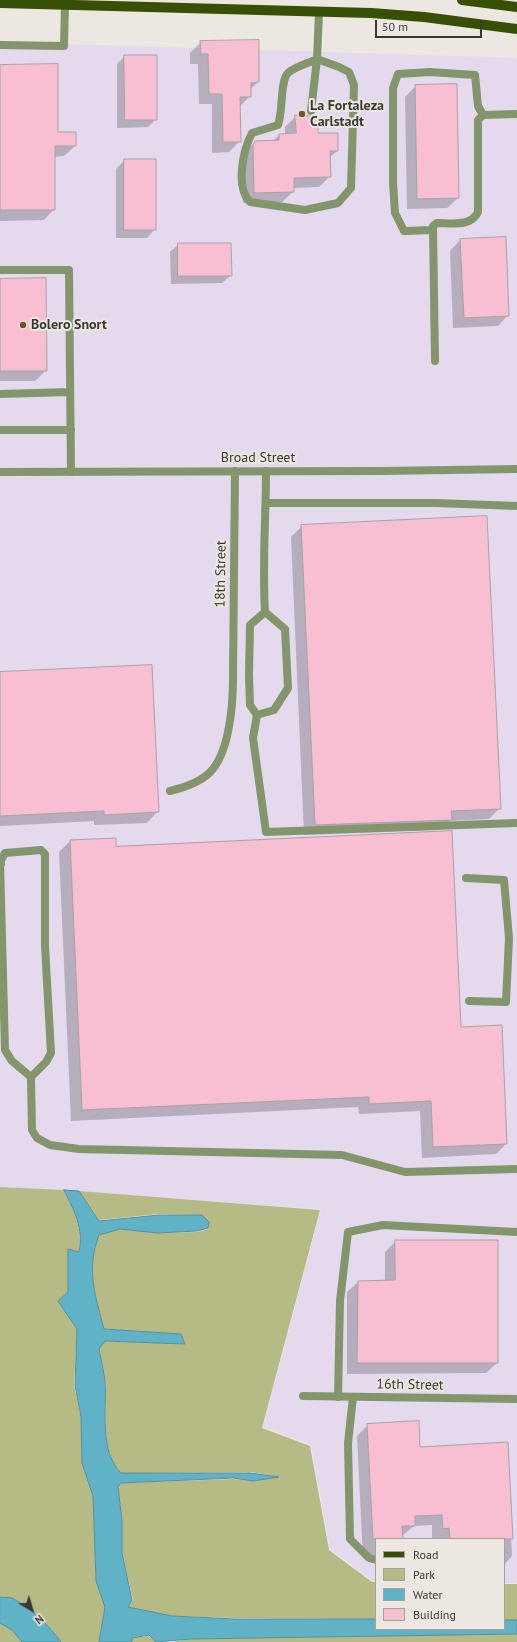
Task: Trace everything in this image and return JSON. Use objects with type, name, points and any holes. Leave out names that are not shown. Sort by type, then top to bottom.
[{"type":"main road","points":[[462,0],[517,7]]},
{"type":"main road","points":[[0,3],[319,12],[424,18],[517,29]]},
{"type":"street","points":[[0,45],[64,46],[64,5]]},
{"type":"street","points":[[311,110],[317,60],[319,12]]},
{"type":"street","points":[[317,60],[340,67],[349,72],[354,85],[351,188],[338,203],[305,210],[250,202],[245,197],[242,185],[244,152],[247,142],[252,133],[278,125],[281,117],[284,79],[288,72],[317,60]]},
{"type":"street","points":[[432,230],[404,231],[395,213],[393,182],[394,88],[398,74],[430,72],[475,75],[478,106],[483,115]]},
{"type":"street","points":[[435,361],[433,226],[437,224],[469,222],[475,218],[478,212],[478,120],[483,115],[517,114]]},
{"type":"street","points":[[0,270],[69,270],[71,472]]},
{"type":"street","points":[[0,394],[70,392]]},
{"type":"street","points":[[0,430],[71,430]]},
{"type":"street","name":"Broad Street","points":[[0,472],[517,469]]},
{"type":"street","name":"18th Street","points":[[170,791],[187,787],[201,780],[210,773],[224,752],[233,709],[235,471]]},
{"type":"street","points":[[257,715],[274,710],[288,688],[285,629],[265,612],[263,582],[266,471]]},
{"type":"street","points":[[266,503],[435,503],[517,506]]},
{"type":"street","points":[[265,612],[250,625],[248,675],[250,705],[257,715],[253,738],[266,832],[517,822]]},
{"type":"street","points":[[30,1077],[46,1062],[50,1053],[45,946],[45,854],[41,850],[5,853],[0,864],[5,1050],[12,1061],[30,1077],[32,1130],[37,1138],[50,1145],[79,1149],[135,1152],[342,1155],[405,1172],[517,1169]]},
{"type":"street","points":[[466,878],[504,880],[513,938],[506,1002],[469,1001]]},
{"type":"street","points":[[338,1397],[340,1301],[348,1232],[383,1225],[517,1232]]},
{"type":"street","name":"16th Street","points":[[303,1396],[517,1399]]},
{"type":"street","points":[[353,1397],[348,1443],[350,1539],[369,1558],[375,1560]]},
{"type":"shaded area","points":[[0,42],[517,58],[517,1583],[505,1583],[505,1538],[375,1538],[375,1581],[373,1581],[330,1549],[311,1445],[263,1427],[321,1209],[0,1187]]},
{"type":"green space","points":[[0,1187],[64,1190],[74,1212],[79,1228],[79,1252],[68,1249],[68,1292],[58,1301],[77,1329],[74,1385],[81,1418],[82,1462],[93,1496],[96,1581],[105,1607],[99,1642],[61,1642],[46,1623],[26,1606],[12,1598],[0,1597]]},
{"type":"green space","points":[[79,1191],[320,1210],[262,1428],[310,1446],[329,1550],[372,1582],[375,1582],[375,1619],[172,1616],[128,1607],[133,1600],[122,1553],[122,1520],[118,1487],[122,1483],[233,1479],[253,1481],[279,1477],[251,1472],[121,1473],[109,1453],[106,1429],[105,1380],[99,1349],[105,1341],[185,1344],[181,1334],[104,1329],[95,1293],[92,1271],[95,1248],[99,1235],[120,1229],[157,1233],[197,1232],[208,1229],[209,1222],[202,1215],[159,1214],[99,1220]]},
{"type":"green space","points":[[505,1584],[517,1584],[517,1620],[505,1620]]},
{"type":"green space","points":[[0,1623],[12,1630],[22,1642],[0,1642]]},
{"type":"green space","points":[[517,1634],[517,1642],[172,1642],[191,1639]]},
{"type":"green space","points":[[149,1636],[156,1642],[132,1642],[132,1638]]},
{"type":"water","points":[[64,1190],[79,1191],[99,1221],[159,1215],[202,1215],[209,1222],[208,1228],[197,1231],[157,1233],[120,1229],[99,1235],[95,1247],[92,1271],[95,1293],[104,1329],[181,1334],[185,1344],[105,1341],[99,1349],[105,1382],[107,1442],[114,1464],[121,1473],[250,1473],[279,1477],[253,1481],[233,1478],[121,1483],[118,1487],[122,1521],[122,1553],[132,1600],[128,1607],[172,1616],[235,1619],[375,1619],[375,1630],[505,1630],[505,1620],[517,1620],[517,1634],[191,1639],[156,1642],[149,1635],[132,1638],[132,1642],[99,1642],[105,1607],[96,1581],[93,1496],[82,1463],[81,1417],[75,1385],[77,1329],[58,1301],[68,1292],[68,1249],[79,1252],[79,1228]]},
{"type":"water","points":[[0,1597],[12,1598],[26,1606],[45,1623],[61,1642],[22,1642],[12,1630],[0,1623]]},
{"type":"building","points":[[259,40],[259,82],[251,83],[251,97],[240,97],[241,142],[223,142],[222,94],[209,94],[208,54],[201,54],[200,41]]},
{"type":"building","points":[[124,55],[157,55],[157,120],[125,120]]},
{"type":"building","points":[[58,64],[58,132],[76,132],[76,146],[55,146],[55,210],[0,210],[0,65]]},
{"type":"building","points":[[457,84],[459,198],[417,199],[415,85]]},
{"type":"building","points":[[295,115],[318,115],[318,133],[338,133],[338,151],[330,151],[331,177],[294,178],[294,192],[254,193],[253,145],[255,141],[279,140],[279,134],[296,133]]},
{"type":"building","points":[[124,159],[156,159],[156,230],[124,230]]},
{"type":"building","points":[[506,237],[509,316],[464,318],[460,239]]},
{"type":"building","points":[[178,243],[231,243],[232,276],[178,276]]},
{"type":"building","name":"Bolero Snort","points":[[46,278],[47,371],[0,371],[0,279]]},
{"type":"building","points":[[487,516],[501,809],[451,811],[452,820],[315,825],[301,525]]},
{"type":"building","points":[[152,665],[159,812],[104,815],[104,811],[0,816],[0,672]]},
{"type":"building","points":[[452,831],[461,1027],[502,1025],[507,1144],[433,1147],[431,1101],[369,1104],[369,1097],[82,1110],[70,840],[116,838],[116,846]]},
{"type":"building","points":[[395,1240],[498,1240],[498,1363],[357,1363],[358,1281],[395,1280]]},
{"type":"building","points":[[419,1421],[420,1447],[508,1442],[513,1539],[450,1538],[449,1528],[443,1529],[442,1515],[415,1516],[415,1526],[402,1526],[403,1538],[373,1539],[367,1424]]},
{"type":"place","name":"La Fortaleza Carlstadt","points":[[302,114]]},
{"type":"place","name":"Bolero Snort","points":[[23,325]]}]
